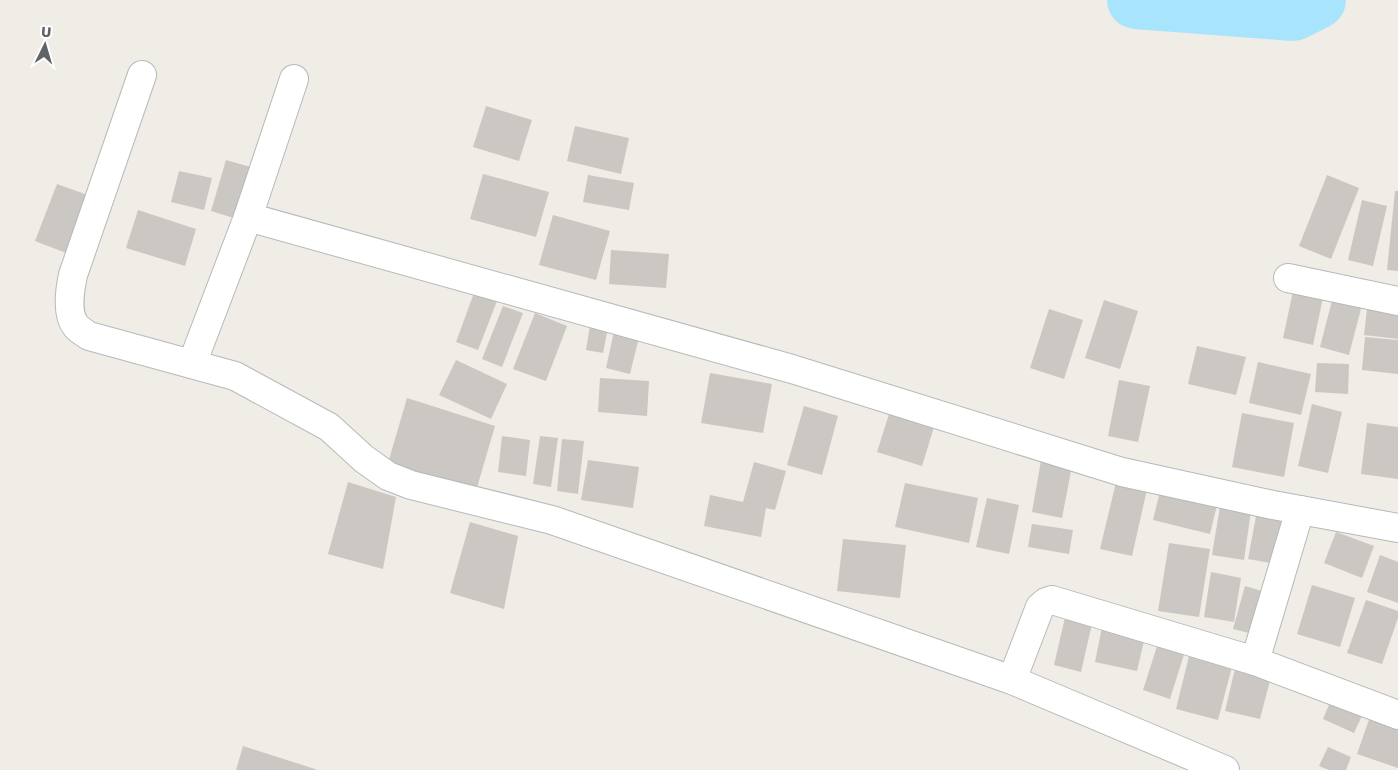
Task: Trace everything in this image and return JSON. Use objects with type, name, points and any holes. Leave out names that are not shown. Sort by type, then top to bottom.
[{"type":"street","points":[[142,74],[73,275],[69,294],[75,325],[89,336],[235,376],[329,427],[364,459],[388,476],[411,485],[552,520],[1012,680],[1225,770]]},
{"type":"street","points":[[192,364],[248,217],[294,79]]},
{"type":"street","points":[[248,217],[792,369],[1122,472],[1273,505],[1398,528]]},
{"type":"street","points":[[1288,278],[1398,301]]},
{"type":"street","points":[[1255,661],[1300,510]]},
{"type":"street","points":[[1012,680],[1040,607],[1052,600],[1255,661],[1398,715]]},
{"type":"building","points":[[486,106],[532,120],[519,161],[473,147]]},
{"type":"building","points":[[575,126],[629,138],[621,174],[567,161]]},
{"type":"building","points":[[226,160],[254,168],[240,220],[211,211]]},
{"type":"building","points":[[179,171],[212,178],[204,210],[171,202]]},
{"type":"building","points":[[483,174],[549,192],[536,237],[470,219]]},
{"type":"building","points":[[588,175],[634,183],[629,210],[583,202]]},
{"type":"building","points":[[1327,175],[1359,188],[1331,259],[1299,246]]},
{"type":"building","points":[[57,184],[96,198],[74,256],[35,241]]},
{"type":"building","points":[[1395,191],[1398,191],[1398,271],[1387,270]]},
{"type":"building","points":[[1362,200],[1387,206],[1373,266],[1348,260]]},
{"type":"building","points":[[138,210],[196,229],[185,266],[126,248]]},
{"type":"building","points":[[553,215],[610,231],[596,280],[539,265]]},
{"type":"building","points":[[611,250],[669,254],[666,288],[609,284]]},
{"type":"building","points":[[1295,282],[1325,288],[1313,345],[1283,338]]},
{"type":"building","points":[[1335,289],[1364,297],[1349,355],[1320,347]]},
{"type":"building","points":[[474,293],[497,301],[478,350],[456,342]]},
{"type":"building","points":[[1104,300],[1138,311],[1120,369],[1085,358]]},
{"type":"building","points":[[1368,300],[1398,304],[1398,339],[1364,335]]},
{"type":"building","points":[[503,306],[523,313],[502,367],[482,359]]},
{"type":"building","points":[[1049,309],[1083,320],[1064,379],[1030,368]]},
{"type":"building","points":[[535,313],[567,326],[546,381],[513,369]]},
{"type":"building","points":[[591,319],[609,323],[603,353],[586,350]]},
{"type":"building","points":[[615,327],[640,333],[630,374],[606,368]]},
{"type":"building","points":[[1365,337],[1398,340],[1398,374],[1362,370]]},
{"type":"building","points":[[1197,346],[1246,357],[1236,395],[1188,384]]},
{"type":"building","points":[[456,360],[507,384],[491,419],[439,395]]},
{"type":"building","points":[[1258,362],[1311,374],[1301,415],[1249,403]]},
{"type":"building","points":[[1317,363],[1349,364],[1348,394],[1315,392]]},
{"type":"building","points":[[710,373],[772,384],[763,433],[701,423]]},
{"type":"building","points":[[600,378],[649,381],[647,416],[598,412]]},
{"type":"building","points":[[1119,380],[1150,386],[1138,442],[1108,436]]},
{"type":"building","points":[[407,398],[495,426],[476,491],[386,470]]},
{"type":"building","points":[[1312,404],[1342,412],[1328,473],[1298,466]]},
{"type":"building","points":[[804,406],[838,416],[822,475],[787,465]]},
{"type":"building","points":[[1242,413],[1294,423],[1284,477],[1232,467]]},
{"type":"building","points":[[889,414],[934,427],[922,466],[877,452]]},
{"type":"building","points":[[1367,423],[1398,427],[1398,479],[1361,474]]},
{"type":"building","points":[[502,436],[530,440],[526,476],[498,472]]},
{"type":"building","points":[[540,436],[558,438],[551,487],[533,484]]},
{"type":"building","points":[[562,439],[584,441],[578,494],[557,491]]},
{"type":"building","points":[[1042,455],[1073,461],[1062,518],[1032,512]]},
{"type":"building","points":[[588,460],[639,467],[633,508],[581,500]]},
{"type":"building","points":[[754,462],[786,471],[775,510],[766,508],[761,537],[704,526],[710,495],[743,502]]},
{"type":"building","points":[[1117,478],[1148,485],[1132,556],[1100,549]]},
{"type":"building","points":[[348,482],[396,497],[383,569],[328,554]]},
{"type":"building","points":[[905,483],[978,498],[969,543],[895,527]]},
{"type":"building","points":[[1162,483],[1219,497],[1210,534],[1153,520]]},
{"type":"building","points":[[987,498],[1019,505],[1009,554],[976,547]]},
{"type":"building","points":[[1221,500],[1252,504],[1244,560],[1212,555]]},
{"type":"building","points":[[1257,511],[1291,517],[1282,565],[1248,559]]},
{"type":"building","points":[[470,522],[518,536],[504,609],[450,593]]},
{"type":"building","points":[[1032,524],[1073,530],[1069,554],[1028,547]]},
{"type":"building","points":[[1336,532],[1374,546],[1362,578],[1324,563]]},
{"type":"building","points":[[843,539],[906,545],[900,598],[837,591]]},
{"type":"building","points":[[1169,543],[1210,549],[1199,617],[1158,611]]},
{"type":"building","points":[[1380,555],[1398,562],[1398,603],[1367,592]]},
{"type":"building","points":[[1211,572],[1241,578],[1234,622],[1204,617]]},
{"type":"building","points":[[1312,585],[1355,598],[1340,647],[1297,634]]},
{"type":"building","points":[[1245,586],[1272,594],[1261,636],[1233,629]]},
{"type":"building","points":[[1366,600],[1398,611],[1398,618],[1382,664],[1347,653]]},
{"type":"building","points":[[1067,609],[1094,615],[1081,672],[1054,665]]},
{"type":"building","points":[[1103,622],[1146,632],[1137,671],[1095,662]]},
{"type":"building","points":[[1160,637],[1187,645],[1170,699],[1143,690]]},
{"type":"building","points":[[1190,652],[1233,663],[1218,720],[1176,709]]},
{"type":"building","points":[[1237,660],[1273,669],[1260,719],[1225,711]]},
{"type":"building","points":[[1334,693],[1366,707],[1354,733],[1323,719]]},
{"type":"building","points":[[1373,708],[1398,717],[1398,768],[1357,754]]},
{"type":"building","points":[[243,746],[318,770],[236,770]]},
{"type":"building","points":[[1328,747],[1351,757],[1346,770],[1329,770],[1319,766]]},
{"type":"waterway","points":[[1136,0],[1293,12],[1317,0]]}]
